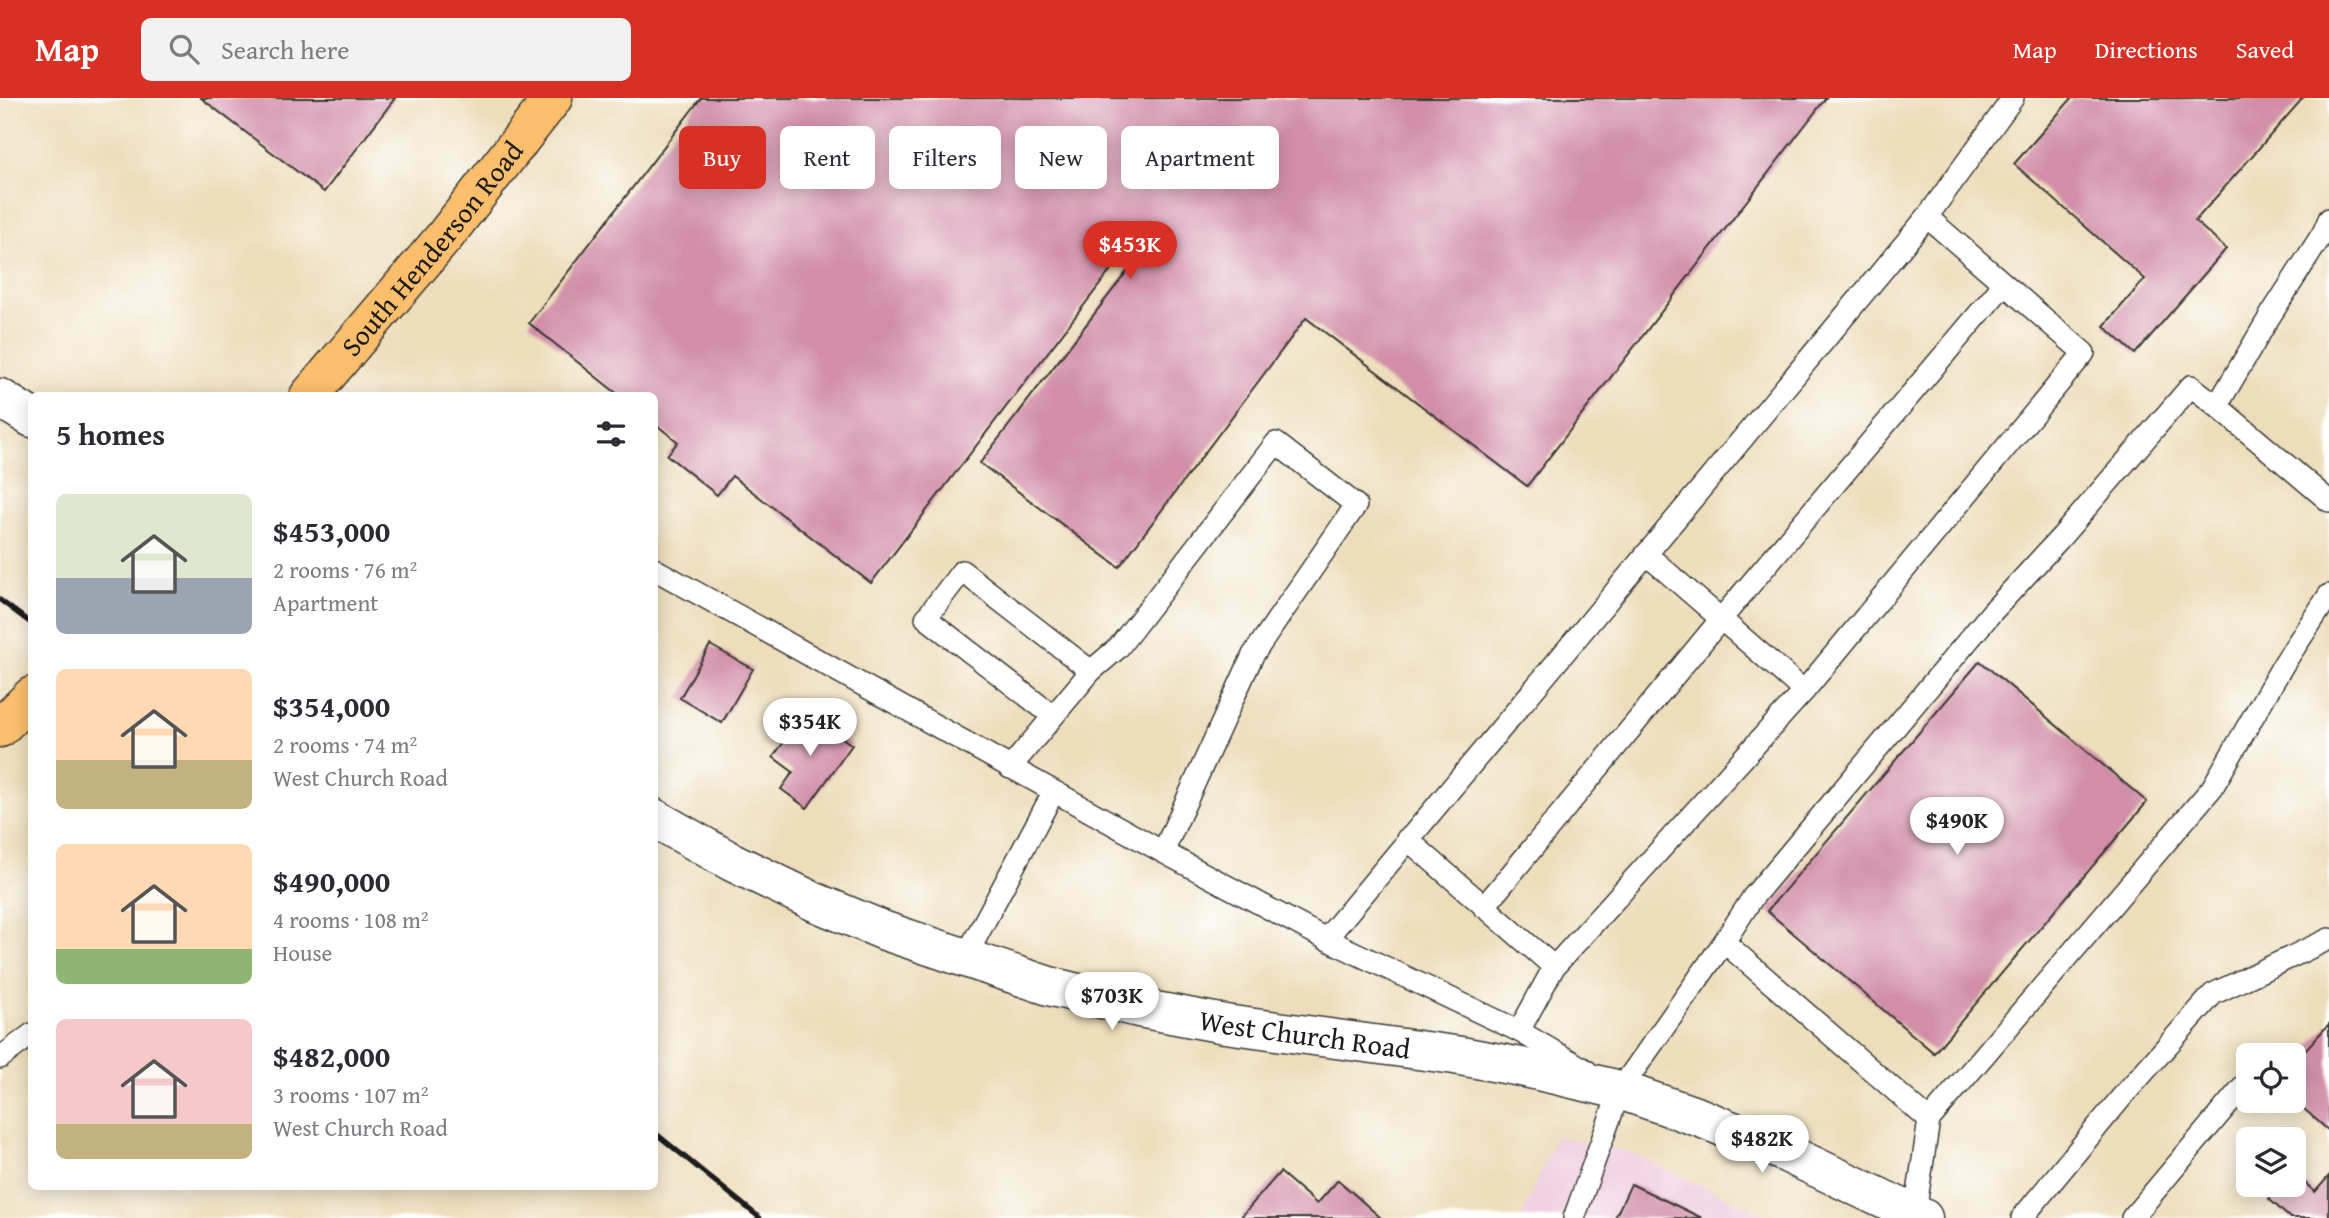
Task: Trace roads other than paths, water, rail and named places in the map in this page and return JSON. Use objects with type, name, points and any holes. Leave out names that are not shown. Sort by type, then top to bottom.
[{"type":"main road","name":"South Henderson Road","points":[[312,392],[445,236],[552,98]]},
{"type":"main road","points":[[0,728],[28,700]]},
{"type":"street","points":[[0,398],[28,416]]},
{"type":"street","name":"West Church Road","points":[[658,820],[732,862],[815,902],[886,931],[1049,986],[1139,1008],[1225,1024],[1455,1055],[1620,1090],[1701,1118],[1786,1153],[1919,1216]]},
{"type":"lane","points":[[1326,939],[1927,217],[2013,98]]},
{"type":"lane","points":[[1519,1031],[1554,967],[1804,691],[2084,353],[1927,217]]},
{"type":"lane","points":[[2217,406],[2329,219]]},
{"type":"lane","points":[[1484,906],[1721,619],[2004,284]]},
{"type":"lane","points":[[1574,1218],[1620,1090],[1753,897],[1992,612],[2062,536],[2191,386],[2329,501]]},
{"type":"lane","points":[[1010,768],[1091,671],[1118,648],[1276,443],[1356,505],[1253,655],[1163,852]]},
{"type":"lane","points":[[1646,554],[1804,691]]},
{"type":"lane","points":[[658,571],[1053,793],[1326,939],[1519,1031],[1620,1090]]},
{"type":"lane","points":[[1053,716],[926,618],[962,571],[1091,671]]},
{"type":"lane","points":[[1919,1216],[1929,1120],[2212,788],[2283,665],[2329,595]]},
{"type":"lane","points":[[965,958],[1053,793]]},
{"type":"lane","points":[[1407,839],[1554,967]]},
{"type":"lane","points":[[2022,1218],[2121,1098],[2213,994],[2329,939]]},
{"type":"lane","points":[[1724,942],[1929,1120]]},
{"type":"lane","points":[[0,1058],[28,1037]]},
{"type":"lane","points":[[2132,1218],[2236,1094]]},
{"type":"railway","points":[[0,600],[28,621]]},
{"type":"railway","points":[[658,1135],[760,1218]]}]
